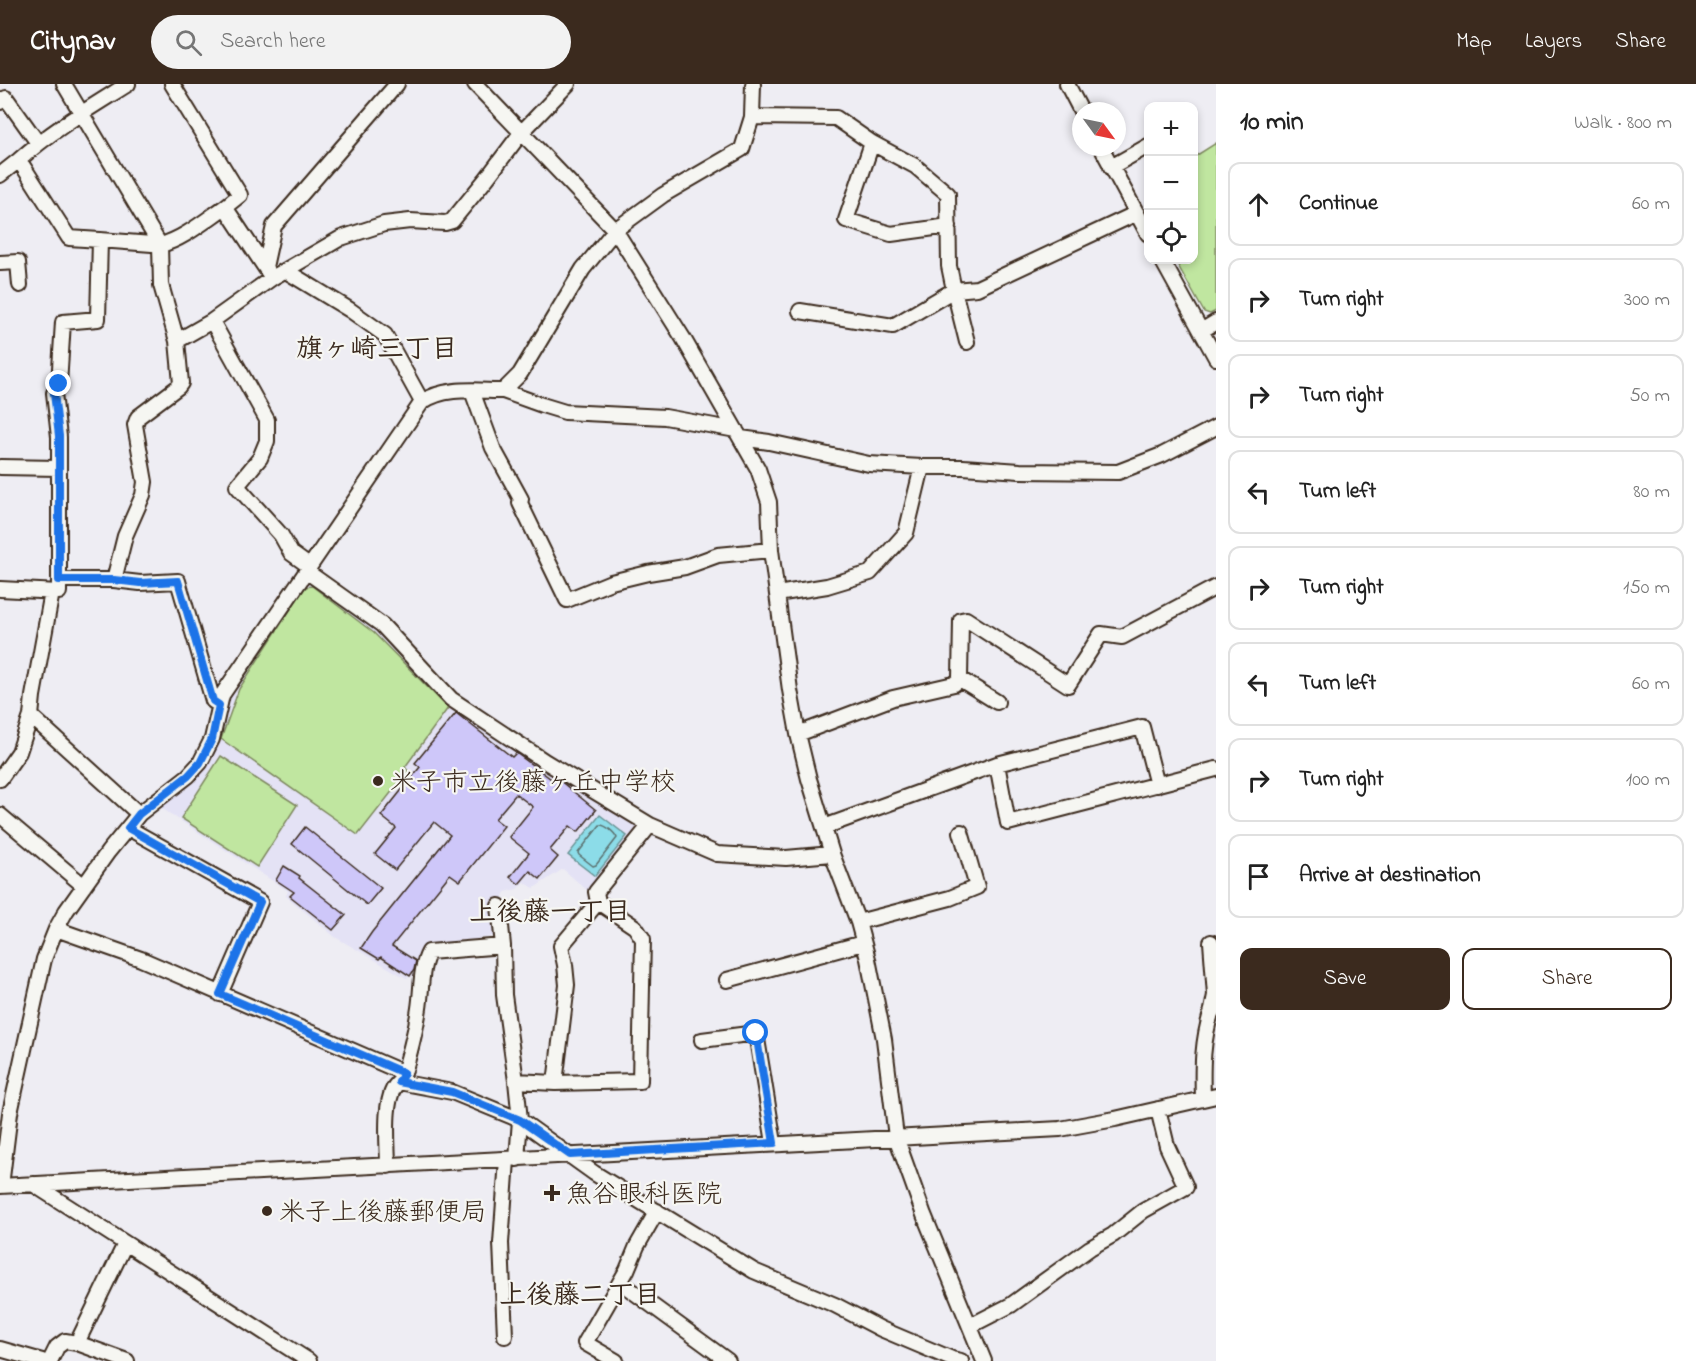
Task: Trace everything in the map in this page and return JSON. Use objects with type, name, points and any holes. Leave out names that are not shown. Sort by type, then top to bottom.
[{"type":"street","points":[[64,84],[158,243],[161,285],[177,341],[181,383],[138,417],[135,425],[144,495],[125,536],[114,580]]},
{"type":"street","points":[[0,175],[38,143],[128,84]]},
{"type":"street","points":[[19,160],[69,238],[166,244],[198,226],[240,195],[172,84]]},
{"type":"street","points":[[269,273],[274,226],[398,84]]},
{"type":"street","points":[[475,84],[615,230],[683,338],[758,469],[769,502],[771,550],[798,734],[832,854],[864,943],[884,1039],[896,1137],[924,1215],[984,1361]]},
{"type":"street","points":[[177,341],[212,321],[269,273],[285,271],[341,238],[384,224],[410,221],[445,223],[452,221],[521,133],[568,84]]},
{"type":"street","points":[[503,391],[520,374],[583,269],[615,230],[663,195],[742,149],[752,117],[753,84]]},
{"type":"street","points":[[1067,84],[1076,102]]},
{"type":"street","points":[[0,102],[6,98],[38,143]]},
{"type":"street","points":[[752,117],[836,118],[872,143],[915,166],[948,194],[949,266],[967,342]]},
{"type":"street","points":[[872,143],[846,220],[891,234],[949,226]]},
{"type":"street","points":[[1112,166],[1144,149]]},
{"type":"street","points":[[1106,156],[1144,225]]},
{"type":"street","points":[[225,207],[269,273]]},
{"type":"street","points":[[800,310],[893,326],[954,290],[977,288],[1137,213]]},
{"type":"street","points":[[0,589],[59,592],[59,436],[54,393],[59,384],[63,322],[98,319],[100,240]]},
{"type":"street","points":[[0,263],[18,262],[20,285]]},
{"type":"street","points":[[1164,264],[1216,358]]},
{"type":"street","points":[[285,271],[350,310],[385,335],[422,402]]},
{"type":"street","points":[[212,321],[267,420],[267,441],[260,458],[237,486],[281,535],[291,553],[307,568],[382,625],[451,699],[546,762],[650,825],[717,854],[786,858],[832,854]]},
{"type":"street","points":[[1201,330],[1216,322]]},
{"type":"street","points":[[472,391],[493,448],[521,498],[520,503],[567,600],[611,582],[685,567],[718,555],[771,550]]},
{"type":"street","points":[[1210,942],[1215,995],[1214,1009],[1206,1029],[1202,1059],[1209,1098],[1060,1129],[1,1186],[5,1111],[45,959],[56,929],[84,885],[139,814],[188,776],[200,763],[212,739],[222,695],[422,402],[433,394],[503,391],[565,412],[665,417],[869,464],[922,467],[1118,472],[1162,455],[1216,427]]},
{"type":"street","points":[[0,467],[59,468]]},
{"type":"street","points":[[777,594],[827,586],[870,573],[906,533],[922,467]]},
{"type":"street","points":[[59,580],[114,580],[140,583],[178,581],[213,701],[219,705]]},
{"type":"street","points":[[960,680],[961,620],[966,619],[1068,685],[1101,634],[1122,637],[1216,587]]},
{"type":"street","points":[[0,779],[19,752],[31,716],[52,592]]},
{"type":"street","points":[[798,734],[893,698],[954,684],[960,680]]},
{"type":"street","points":[[960,680],[997,702]]},
{"type":"street","points":[[31,716],[139,814]]},
{"type":"street","points":[[824,827],[997,764],[1142,727],[1156,785]]},
{"type":"street","points":[[997,764],[1008,823],[1216,770]]},
{"type":"street","points":[[0,815],[84,885]]},
{"type":"street","points":[[516,1081],[555,1083],[640,1081],[643,939],[635,927],[598,902],[596,892],[650,825]]},
{"type":"street","points":[[128,828],[260,902],[220,994]]},
{"type":"street","points":[[858,922],[950,898],[977,887],[961,832]]},
{"type":"street","points":[[555,1083],[567,985],[561,946],[598,902]]},
{"type":"street","points":[[499,906],[504,995],[520,1120],[512,1160],[501,1244],[505,1336]]},
{"type":"street","points":[[56,929],[141,959],[402,1078],[452,1092],[520,1120],[594,1173],[754,1271],[835,1305],[881,1329],[961,1361]]},
{"type":"street","points":[[727,980],[864,943]]},
{"type":"street","points":[[388,1166],[388,1103],[394,1086],[402,1078],[409,1055],[419,1008],[424,960],[429,952],[503,946]]},
{"type":"street","points":[[702,1040],[756,1033],[774,1143]]},
{"type":"street","points":[[970,1326],[1011,1305],[1090,1248],[1113,1235],[1143,1211],[1186,1187],[1167,1146],[1158,1109]]},
{"type":"street","points":[[33,1184],[309,1361]]},
{"type":"street","points":[[616,1361],[585,1343],[657,1211]]},
{"type":"street","points":[[77,1343],[125,1244]]},
{"type":"street","points":[[620,1282],[728,1361]]},
{"type":"street","points":[[50,1361],[57,1347],[65,1341],[127,1361]]},
{"type":"street","points":[[0,1348],[42,1361]]},
{"type":"shaded area","name":"米子市立後藤ヶ丘中学校","points":[[312,580],[378,629],[443,697],[643,827],[589,892],[563,869],[534,888],[524,882],[517,889],[505,892],[503,896],[506,934],[428,948],[419,975],[406,978],[335,937],[286,896],[288,891],[158,806],[199,774],[213,749],[231,692],[303,583]]},
{"type":"green space","points":[[1216,143],[1216,311],[1210,314],[1204,312],[1177,264],[1198,264],[1198,154]]},
{"type":"green space","points":[[312,586],[374,633],[448,708],[405,767],[408,771],[358,835],[221,739],[239,689],[305,587]]},
{"type":"green space","points":[[221,756],[297,805],[257,867],[181,818]]},
{"type":"water","points":[[600,815],[627,836],[595,876],[568,855]]},
{"type":"building","points":[[456,713],[512,757],[516,753],[554,781],[559,780],[596,810],[578,832],[570,826],[550,850],[558,857],[540,879],[530,871],[519,884],[510,877],[529,853],[509,837],[533,807],[516,794],[495,819],[504,826],[460,881],[450,874],[392,946],[416,961],[410,976],[381,957],[379,959],[361,948],[450,835],[434,822],[395,870],[375,854],[396,828],[381,816],[420,767],[415,763]]},
{"type":"building","points":[[305,827],[381,888],[367,905],[292,844]]},
{"type":"building","points":[[284,866],[300,876],[299,878],[346,915],[333,930],[290,896],[294,892],[276,880]]},
{"type":"place","name":"米子市立後藤ヶ丘中学校","points":[[378,781]]},
{"type":"place","name":"魚谷眼科医院","points":[[552,1193]]},
{"type":"place","name":"米子上後藤郵便局","points":[[267,1211]]},
{"type":"district","name":"旗ヶ崎三丁目","points":[[377,348]]},
{"type":"district","name":"上後藤一丁目","points":[[550,911]]},
{"type":"district","name":"上後藤二丁目","points":[[580,1294]]},
{"type":"route","points":[[59,384],[54,393],[59,436],[59,580],[114,580],[140,583],[178,581],[213,701],[219,705],[212,739],[200,763],[188,776],[139,814],[128,828],[260,902],[220,994],[404,1073],[399,1082],[452,1092],[520,1120],[570,1155],[774,1143],[756,1033]]}]
